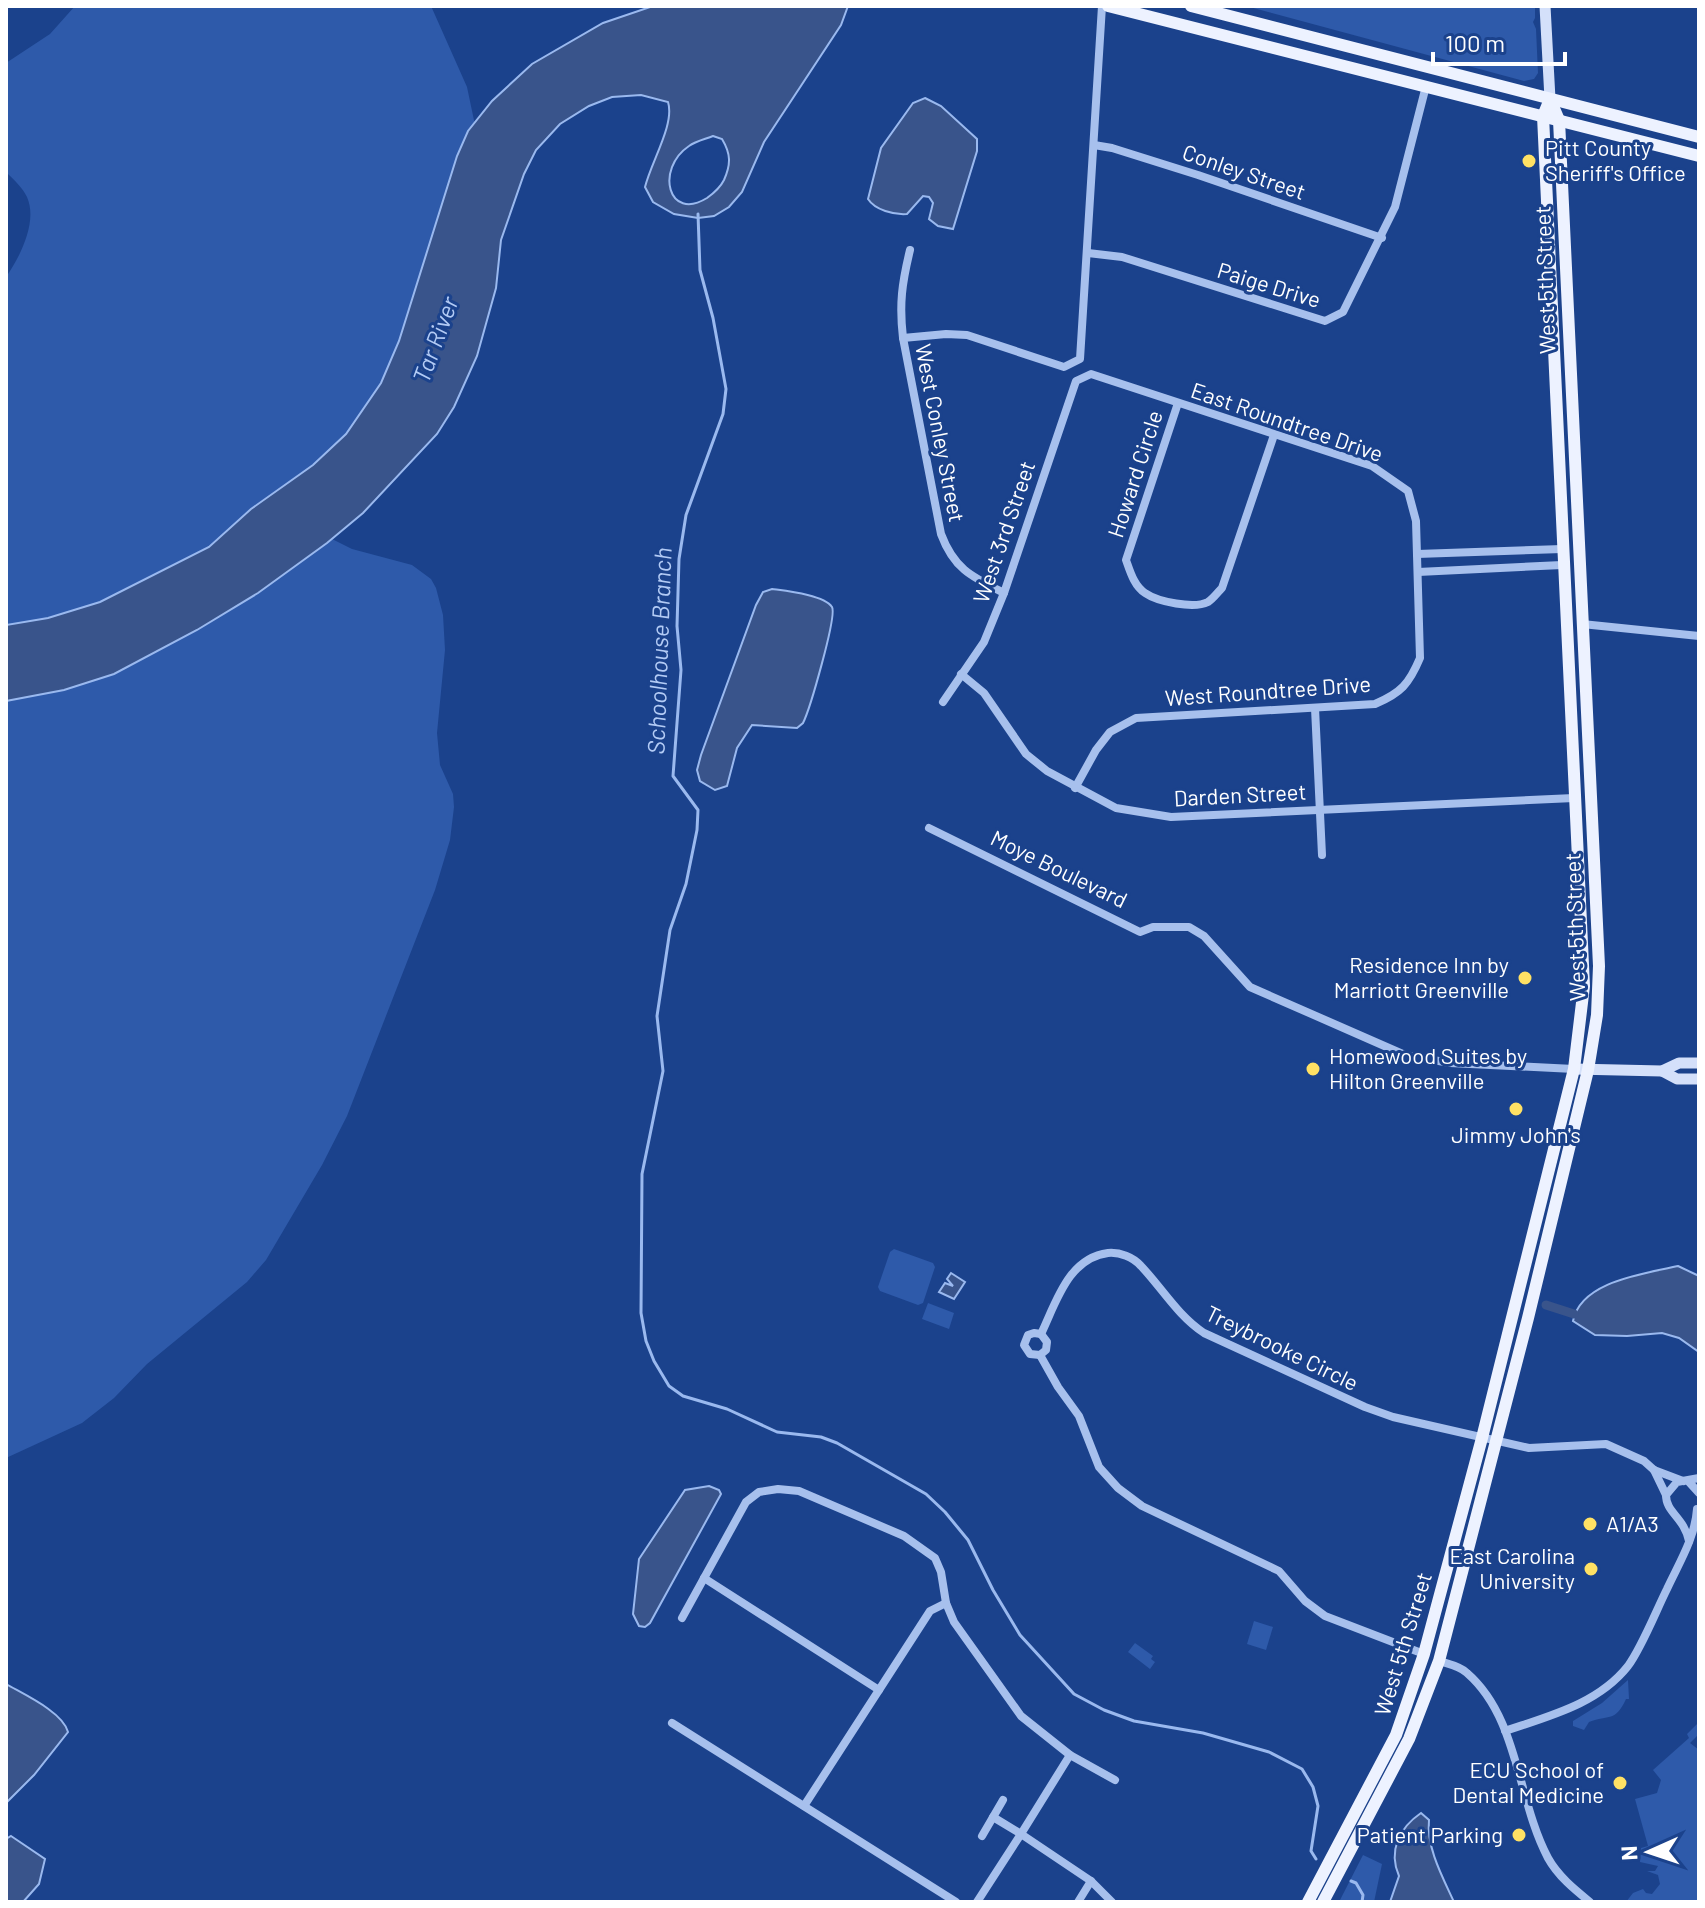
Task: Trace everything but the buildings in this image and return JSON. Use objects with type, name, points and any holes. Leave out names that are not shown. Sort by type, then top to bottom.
[{"type":"main road","points":[[1105,6],[1699,156]]},
{"type":"main road","points":[[1191,6],[1699,137]]},
{"type":"main road","name":"West 5th Street","points":[[1308,1902],[1396,1735],[1424,1654],[1482,1438],[1574,1069],[1584,986],[1543,116],[1550,99]]},
{"type":"main road","name":"West 5th Street","points":[[1323,1902],[1409,1739],[1439,1661],[1588,1070],[1597,1015],[1599,966],[1559,120],[1550,99]]},
{"type":"main road","points":[[1562,549],[1568,549],[1572,555],[1577,648],[1585,675]]},
{"type":"main road","points":[[1569,660],[1577,694],[1582,766],[1589,782]]},
{"type":"street","points":[[903,338],[967,335],[1064,367],[1080,359],[1105,6]]},
{"type":"street","name":"West 5th Street","points":[[1545,6],[1550,99]]},
{"type":"street","name":"Paige Drive","points":[[1088,253],[1122,257],[1325,321],[1343,312],[1382,238],[1395,207],[1426,86]]},
{"type":"street","name":"Conley Street","points":[[1094,145],[1184,170],[1382,238]]},
{"type":"street","name":"West Conley Street","points":[[910,250],[901,288],[903,338],[941,534],[949,555],[969,576],[1004,593]]},
{"type":"street","name":"West 3rd Street","points":[[943,702],[984,642],[1004,593],[1074,381],[1091,374]]},
{"type":"street","name":"East Roundtree Drive","points":[[1091,374],[1372,466],[1408,491],[1416,521],[1417,554]]},
{"type":"street","name":"Howard Circle","points":[[1178,403],[1126,560],[1132,577],[1144,593],[1179,604],[1194,605],[1208,601],[1222,588],[1274,435]]},
{"type":"street","points":[[1417,554],[1562,549]]},
{"type":"street","name":"West Roundtree Drive","points":[[1075,788],[1110,732],[1136,718],[1375,704],[1396,695],[1411,678],[1420,658],[1417,554]]},
{"type":"street","points":[[1418,572],[1562,565]]},
{"type":"street","points":[[1582,624],[1699,636]]},
{"type":"street","name":"Darden Street","points":[[961,674],[984,693],[1026,754],[1075,788],[1116,808],[1171,817],[1574,798]]},
{"type":"street","points":[[1315,708],[1322,855]]},
{"type":"street","name":"Moye Boulevard","points":[[929,828],[1140,932],[1153,927],[1189,927],[1204,936],[1250,987],[1405,1055],[1450,1063],[1588,1070],[1662,1071],[1679,1063],[1699,1063]]},
{"type":"street","name":"Moye Boulevard","points":[[1662,1071],[1677,1079],[1699,1079]]},
{"type":"street","name":"Treybrooke Circle","points":[[1041,1334],[1066,1282],[1079,1264],[1098,1255],[1120,1254],[1138,1262],[1190,1323],[1204,1333],[1365,1407],[1393,1417],[1529,1448],[1606,1444],[1644,1461],[1654,1470],[1686,1482]]},
{"type":"street","name":"Treybrooke Circle","points":[[1041,1334],[1046,1339],[1047,1346],[1040,1355],[1030,1354],[1024,1345],[1028,1335],[1041,1334]]},
{"type":"street","name":"Treybrooke Circle","points":[[1040,1355],[1079,1416],[1099,1467],[1118,1488],[1142,1506],[1279,1571],[1305,1601],[1325,1616],[1424,1654]]},
{"type":"street","points":[[1654,1470],[1669,1509],[1678,1515],[1686,1528],[1689,1542]]},
{"type":"street","points":[[1666,1495],[1672,1485],[1699,1478]]},
{"type":"street","points":[[1686,1482],[1699,1493]]},
{"type":"street","points":[[682,1618],[746,1502],[759,1492],[788,1490],[823,1499],[904,1536],[935,1558],[954,1622],[1021,1716],[1070,1755],[1115,1780]]},
{"type":"street","points":[[1505,1731],[1583,1703],[1629,1665],[1689,1542],[1696,1525],[1698,1507]]},
{"type":"street","points":[[1678,1515],[1688,1515],[1698,1507]]},
{"type":"street","points":[[704,1578],[879,1690]]},
{"type":"street","points":[[804,1806],[930,1611],[946,1603]]},
{"type":"street","points":[[1439,1661],[1464,1670],[1494,1708],[1505,1731],[1534,1826],[1549,1859],[1565,1882],[1590,1902]]},
{"type":"street","points":[[672,1723],[956,1902]]},
{"type":"street","points":[[977,1902],[1070,1755]]},
{"type":"street","points":[[982,1836],[1003,1800]]},
{"type":"street","points":[[993,1817],[1091,1881],[1112,1902]]},
{"type":"street","points":[[1078,1902],[1091,1881]]},
{"type":"shaded area","points":[[75,6],[431,6],[467,87],[475,125],[468,131],[457,156],[399,341],[381,383],[346,434],[313,465],[251,509],[209,547],[100,602],[48,618],[6,625],[6,277],[22,249],[29,228],[30,207],[25,194],[6,172],[6,63],[50,34]]},
{"type":"shaded area","points":[[1246,6],[1535,6],[1533,22],[1538,73],[1534,79],[1524,81]]},
{"type":"shaded area","points":[[332,539],[352,549],[412,565],[431,579],[436,588],[443,615],[445,650],[437,733],[440,765],[453,794],[454,807],[450,840],[435,890],[347,1116],[266,1260],[247,1282],[147,1364],[114,1398],[82,1423],[6,1458],[6,701],[64,690],[115,674],[258,593]]},
{"type":"shaded area","points":[[894,1249],[933,1263],[935,1267],[923,1303],[918,1305],[880,1291],[878,1287],[890,1252]]},
{"type":"shaded area","points":[[928,1303],[954,1313],[949,1329],[922,1319]]},
{"type":"shaded area","points":[[1254,1621],[1273,1627],[1266,1650],[1247,1644]]},
{"type":"shaded area","points":[[1135,1643],[1153,1656],[1151,1659],[1155,1662],[1150,1669],[1128,1652]]},
{"type":"shaded area","points":[[1628,1680],[1629,1699],[1615,1715],[1589,1722],[1584,1730],[1573,1726],[1573,1721],[1602,1703]]},
{"type":"shaded area","points":[[1699,1722],[1699,1737],[1690,1743],[1699,1750],[1699,1902],[1626,1902],[1633,1893],[1643,1889],[1652,1894],[1660,1884],[1658,1875],[1647,1871],[1655,1871],[1658,1866],[1640,1862],[1641,1848],[1648,1846],[1635,1799],[1657,1793],[1661,1780],[1653,1770],[1689,1738],[1687,1734]]},
{"type":"shaded area","points":[[1363,1855],[1382,1864],[1374,1902],[1339,1902]]},
{"type":"water","name":"Tar River","points":[[653,6],[848,6],[841,25],[764,142],[742,192],[729,207],[714,216],[698,218],[674,214],[653,202],[645,187],[668,121],[668,102],[641,95],[612,97],[589,106],[560,124],[536,150],[524,174],[501,240],[496,288],[477,356],[454,407],[437,434],[363,513],[258,593],[114,674],[64,690],[6,701],[6,625],[48,618],[100,602],[209,547],[251,509],[313,465],[346,434],[381,383],[399,341],[457,156],[468,131],[492,101],[532,64],[603,23]],"holes":[[[713,136],[722,139],[729,164],[721,185],[707,198],[694,204],[675,198],[669,179],[678,156],[698,141]]]},
{"type":"water","points":[[925,98],[941,106],[977,139],[977,151],[953,229],[938,226],[929,219],[933,203],[929,197],[923,196],[907,214],[885,211],[868,199],[881,148],[913,103]]},
{"type":"water","points":[[772,589],[813,597],[832,607],[831,627],[817,683],[803,723],[797,728],[752,725],[737,748],[727,786],[715,790],[700,781],[697,770],[701,755],[756,605],[763,592]]},
{"type":"water","points":[[1678,1266],[1699,1276],[1699,1352],[1679,1338],[1662,1333],[1595,1335],[1573,1321],[1578,1307],[1601,1288],[1632,1276]]},
{"type":"water","points":[[951,1273],[965,1282],[954,1299],[939,1292],[945,1283],[953,1286],[947,1279]]},
{"type":"water","points":[[709,1486],[721,1494],[650,1623],[645,1627],[639,1626],[633,1614],[639,1559],[685,1490]]},
{"type":"water","points":[[6,1684],[59,1717],[68,1732],[34,1775],[6,1803]]},
{"type":"water","points":[[1421,1813],[1429,1820],[1433,1851],[1454,1902],[1390,1902],[1399,1876],[1395,1849],[1401,1833]]},
{"type":"water","points":[[11,1836],[45,1859],[39,1884],[23,1902],[6,1902],[6,1839]]},
{"type":"waterway","name":"Schoolhouse Branch","points":[[698,214],[700,270],[713,318],[726,389],[723,414],[686,515],[679,559],[677,626],[681,670],[673,776],[698,810],[686,884],[670,930],[657,1016],[663,1071],[642,1174],[641,1313],[646,1341],[669,1386],[683,1396],[727,1409],[777,1432],[821,1437],[837,1443],[926,1494],[968,1540],[1020,1635],[1074,1694],[1134,1721],[1203,1733],[1269,1752],[1302,1769],[1313,1787],[1318,1806],[1311,1851],[1316,1859]]},
{"type":"waterway","points":[[1546,1305],[1574,1314]]},
{"type":"waterway","name":"Schoolhouse Branch","points":[[1351,1881],[1356,1883],[1363,1895],[1362,1902]]},
{"type":"place","name":"Pitt County Sheriff's Office","points":[[1529,161]]},
{"type":"place","name":"Residence Inn by Marriott Greenville","points":[[1525,978]]},
{"type":"place","name":"Homewood Suites by Hilton Greenville","points":[[1313,1069]]},
{"type":"place","name":"Jimmy John's","points":[[1516,1109]]},
{"type":"place","name":"A1/A3","points":[[1590,1524]]},
{"type":"place","name":"East Carolina University","points":[[1591,1569]]},
{"type":"place","name":"ECU School of Dental Medicine","points":[[1620,1783]]},
{"type":"place","name":"Patient Parking","points":[[1519,1835]]}]
